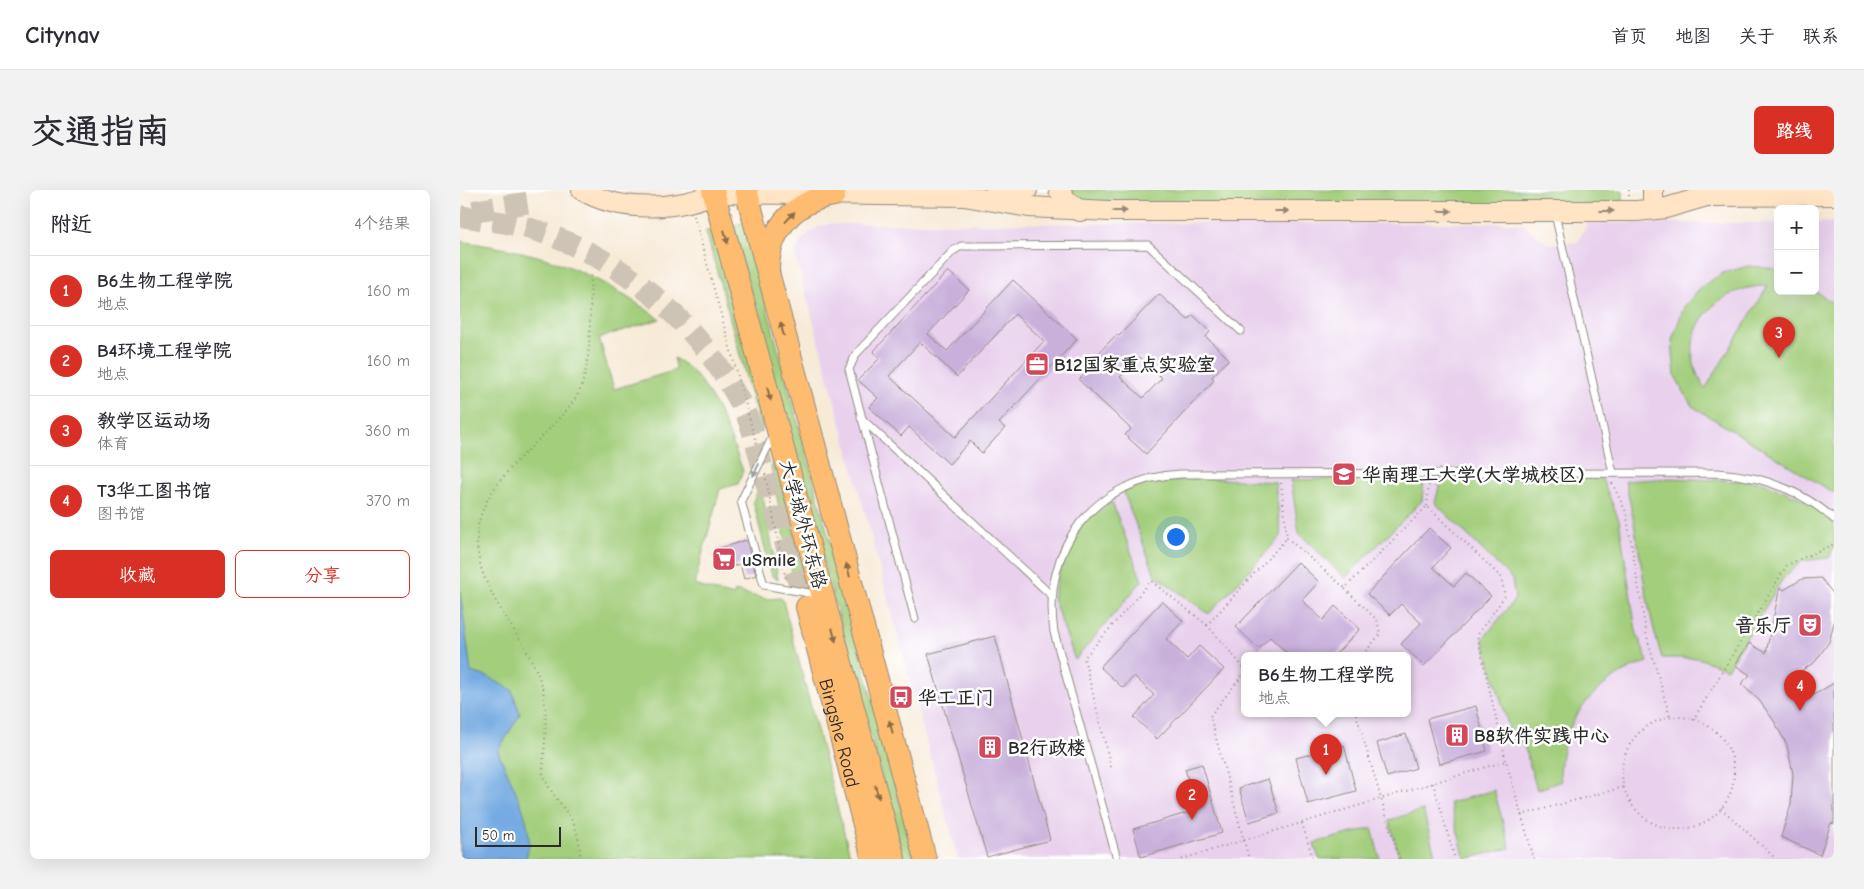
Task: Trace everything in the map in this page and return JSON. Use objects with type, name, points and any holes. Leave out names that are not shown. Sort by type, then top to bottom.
[{"type":"main road","points":[[582,190],[600,199],[631,207],[671,204],[716,191],[834,195],[964,196],[1015,193],[1027,190]]},
{"type":"main road","points":[[1059,190],[1066,201],[1080,211]]},
{"type":"main road","name":"大学城外环东路","points":[[716,191],[778,427],[815,601],[894,859]]},
{"type":"main road","name":"大学城外环东路","points":[[747,192],[768,277],[925,859]]},
{"type":"main road","points":[[964,196],[1019,206],[1080,211],[1554,211],[1660,199],[1707,196],[1834,194]]},
{"type":"main road","points":[[768,277],[771,253],[786,220],[799,207],[810,201],[834,195]]},
{"type":"main road","name":"Bingshe Road","points":[[815,601],[873,859]]},
{"type":"lane","points":[[1554,211],[1612,477]]},
{"type":"lane","points":[[915,619],[849,376],[850,362],[945,258],[961,246],[1148,245],[1241,332]]},
{"type":"lane","points":[[861,418],[1051,596]]},
{"type":"lane","points":[[778,427],[741,501],[764,585],[815,601]]},
{"type":"lane","points":[[1116,859],[1054,632],[1051,596],[1062,551],[1086,516],[1104,500],[1122,488],[1159,476],[1181,474],[1745,476],[1791,490],[1820,507],[1834,519]]},
{"type":"path","points":[[693,213],[756,442]]},
{"type":"path","points":[[581,859],[575,826],[546,785],[543,774],[546,707],[542,687],[535,669],[488,586],[482,571],[477,536],[484,505],[494,488],[564,414],[581,388],[587,358],[590,274]]},
{"type":"path","points":[[766,476],[786,581]]},
{"type":"path","points":[[1280,477],[1287,538],[1345,588],[1377,620],[1380,634],[1365,652]]},
{"type":"path","points":[[1345,588],[1427,506],[1430,477]]},
{"type":"path","points":[[1612,477],[1626,512],[1647,637],[1670,717]]},
{"type":"path","points":[[1427,506],[1501,577],[1505,596],[1477,635],[1506,761],[1534,859]]},
{"type":"path","points":[[1207,625],[1287,538]]},
{"type":"path","points":[[1693,720],[1788,565],[1834,544]]},
{"type":"path","points":[[1112,767],[1084,658],[1151,581],[1207,625],[1241,664]]},
{"type":"path","points":[[1241,677],[1210,716],[1249,859]]},
{"type":"path","points":[[1357,717],[1399,859]]},
{"type":"path","points":[[1670,717],[1693,720],[1707,725],[1724,740],[1732,758],[1734,779],[1728,800],[1712,819],[1691,829],[1667,830],[1647,822],[1629,804],[1620,774],[1626,748],[1637,733],[1654,722],[1670,717]]},
{"type":"path","points":[[1182,859],[1506,761]]},
{"type":"path","points":[[1433,783],[1456,859]]},
{"type":"path","points":[[1521,815],[1624,788]]},
{"type":"path","points":[[1721,808],[1776,859]]},
{"type":"path","points":[[1302,822],[1313,859]]},
{"type":"shaded area","name":"华南理工大学(大学城校区)","points":[[1834,222],[1834,859],[958,859],[795,253],[800,242],[818,227],[830,224],[1521,223],[1548,244],[1578,242],[1588,223],[1774,223],[1774,295],[1819,295],[1819,223]]},
{"type":"green space","points":[[1065,190],[1623,190],[1623,206],[1086,204]]},
{"type":"green space","points":[[741,223],[745,225],[915,859],[904,859],[734,229],[736,225]]},
{"type":"green space","points":[[715,229],[764,417],[761,432],[706,231]]},
{"type":"green space","points":[[460,241],[503,248],[564,265],[614,289],[660,319],[599,338],[614,389],[676,370],[674,358],[698,378],[708,392],[725,425],[743,471],[738,484],[720,489],[694,585],[734,596],[735,591],[765,599],[781,598],[783,601],[851,859],[460,859]]},
{"type":"green space","points":[[1749,266],[1774,269],[1774,295],[1819,294],[1834,303],[1834,493],[1692,406],[1675,376],[1672,340],[1684,307],[1701,287],[1723,273]],"holes":[[[1768,286],[1705,389],[1698,376],[1693,351],[1695,335],[1701,321],[1710,309],[1722,299],[1736,292],[1752,287]]]},
{"type":"green space","points":[[775,461],[807,586],[794,583],[771,467]]},
{"type":"green space","points":[[1424,477],[1422,501],[1345,578],[1299,533],[1291,480]]},
{"type":"green space","points":[[1469,477],[1602,479],[1619,520],[1636,631],[1648,662],[1618,675],[1592,696],[1572,723],[1566,738],[1562,754],[1561,781],[1537,790],[1523,742],[1514,745],[1483,639],[1515,599],[1512,579],[1435,503],[1441,479]]},
{"type":"green space","points":[[1202,478],[1275,482],[1281,536],[1209,614],[1155,575],[1123,491],[1150,483]]},
{"type":"green space","points":[[1671,478],[1763,482],[1810,502],[1834,524],[1834,547],[1829,558],[1802,561],[1784,577],[1727,669],[1698,658],[1662,658],[1650,614],[1625,481]]},
{"type":"green space","points":[[761,485],[778,579],[772,576],[753,501]]},
{"type":"green space","points":[[1112,502],[1142,581],[1075,660],[1053,598],[1064,554],[1082,523]]},
{"type":"green space","points":[[1494,790],[1510,848],[1465,859],[1450,803]]},
{"type":"green space","points":[[1423,810],[1436,859],[1400,859],[1389,820]]},
{"type":"green space","points":[[1372,828],[1380,859],[1319,859],[1314,843]]},
{"type":"water","points":[[460,591],[471,672],[488,677],[512,690],[520,714],[498,751],[526,820],[529,847],[525,859],[460,859]]},
{"type":"building","name":"B12国家重点实验室","points":[[948,271],[969,290],[928,334],[947,351],[1013,280],[1077,339],[999,423],[1005,428],[982,453],[970,441],[949,464],[909,427],[901,436],[869,407],[878,398],[858,380],[880,358],[873,352]],"holes":[[[1015,314],[1044,341],[955,437],[889,376],[920,342],[957,377]]]},
{"type":"building","points":[[1159,294],[1188,320],[1193,315],[1210,331],[1206,337],[1229,359],[1212,377],[1214,380],[1146,454],[1125,435],[1131,429],[1079,380],[1089,369],[1086,366],[1117,334],[1119,336]],"holes":[[[1140,357],[1162,378],[1143,398],[1120,377]]]},
{"type":"building","points":[[1429,528],[1451,548],[1433,567],[1454,586],[1466,573],[1491,596],[1424,666],[1401,644],[1421,623],[1401,604],[1390,615],[1367,594]]},
{"type":"building","points":[[746,540],[756,575],[744,579],[740,564],[721,569],[716,550]]},
{"type":"building","points":[[1298,562],[1319,582],[1302,600],[1323,620],[1335,606],[1360,629],[1338,652],[1286,652],[1270,637],[1259,649],[1236,627]]},
{"type":"building","points":[[1821,578],[1834,595],[1834,623],[1829,642],[1815,662],[1796,674],[1812,696],[1834,683],[1834,824],[1831,823],[1820,855],[1781,837],[1791,804],[1793,774],[1787,745],[1774,721],[1759,700],[1741,684],[1750,675],[1735,665],[1749,643],[1766,653],[1780,587],[1784,590],[1802,579]]},
{"type":"building","points":[[1162,601],[1183,621],[1166,639],[1187,659],[1199,646],[1224,669],[1157,739],[1134,717],[1154,695],[1134,676],[1123,688],[1100,667]]},
{"type":"building","name":"B2行政楼","points":[[995,636],[1050,840],[987,857],[928,654]]},
{"type":"building","name":"B8软件实践中心","points":[[1476,706],[1487,751],[1439,764],[1427,719]]},
{"type":"building","points":[[1406,734],[1416,768],[1387,777],[1377,743]]},
{"type":"building","points":[[1344,745],[1356,791],[1308,804],[1296,758]]},
{"type":"building","points":[[1202,764],[1222,833],[1141,857],[1133,829],[1197,810],[1185,769]]},
{"type":"building","points":[[1268,779],[1279,813],[1249,822],[1239,788]]},
{"type":"tunnel","points":[[473,211],[532,202]]},
{"type":"tunnel","points":[[460,216],[531,229],[565,241],[629,277],[658,300],[685,326],[709,354],[730,384],[747,416],[768,489],[807,607]]},
{"type":"place","name":"教学区运动场","points":[[1779,358]]},
{"type":"place","name":"B12国家重点实验室","points":[[1037,364]]},
{"type":"place","name":"华南理工大学(大学城校区)","points":[[1344,474]]},
{"type":"place","name":"uSmile","points":[[724,559]]},
{"type":"place","name":"音乐厅","points":[[1810,625]]},
{"type":"place","name":"华工正门","points":[[901,697]]},
{"type":"place","name":"T3华工图书馆","points":[[1800,711]]},
{"type":"place","name":"B8软件实践中心","points":[[1457,735]]},
{"type":"place","name":"B2行政楼","points":[[990,747]]},
{"type":"place","name":"B6生物工程学院","points":[[1326,775]]},
{"type":"place","name":"B4环境工程学院","points":[[1192,820]]}]
